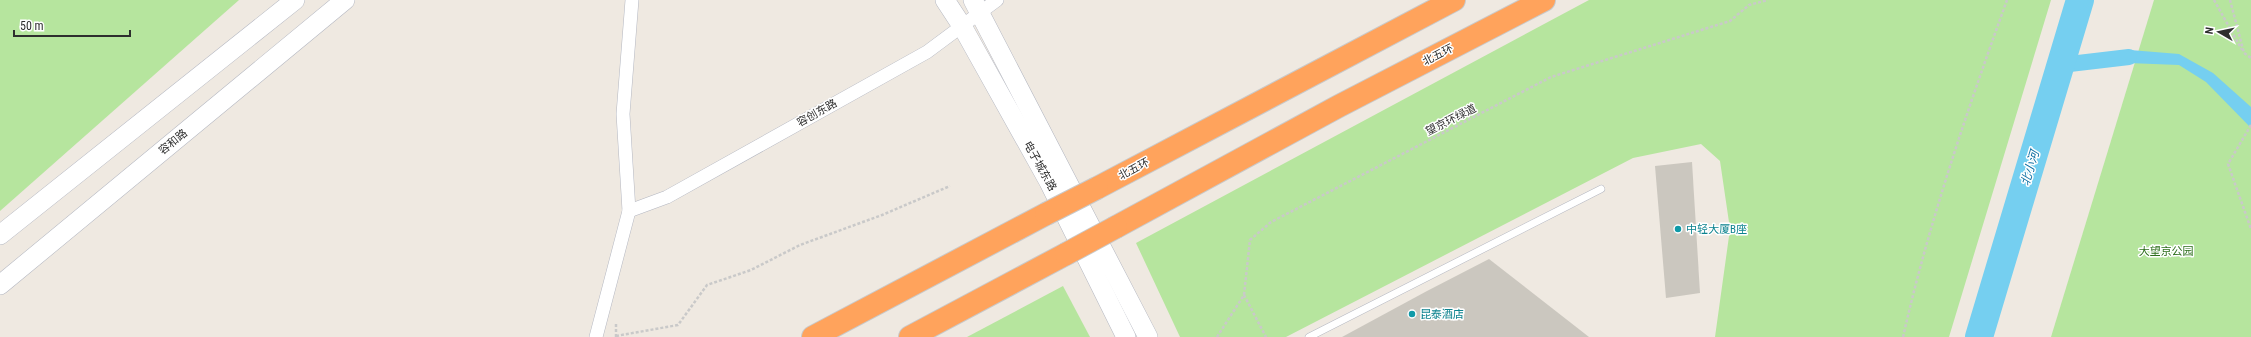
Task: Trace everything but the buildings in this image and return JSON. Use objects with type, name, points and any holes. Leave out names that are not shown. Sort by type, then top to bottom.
[{"type":"highway","name":"北五环","points":[[813,337],[1454,0]]},
{"type":"highway","name":"北五环","points":[[910,337],[1339,106],[1544,0]]},
{"type":"main road","points":[[0,235],[295,0]]},
{"type":"main road","name":"容和路","points":[[0,285],[345,0]]},
{"type":"main road","name":"电子城东路","points":[[945,0],[962,26],[1049,182],[1126,337]]},
{"type":"main road","name":"电子城东路","points":[[976,7],[1148,337]]},
{"type":"street","points":[[596,337],[628,211],[623,114],[632,0]]},
{"type":"street","name":"容创东路","points":[[628,211],[667,197],[927,52],[962,26],[976,7],[997,0]]},
{"type":"lane","points":[[1309,337],[1602,189]]},
{"type":"path","name":"望京环绿道","points":[[1217,337],[1244,295],[1250,240],[1271,222],[1551,77],[1730,21],[1749,5],[1768,0]]},
{"type":"path","points":[[1903,337],[1916,279],[1966,113],[2007,0]]},
{"type":"path","points":[[2214,0],[2244,53],[2251,58]]},
{"type":"path","points":[[2230,0],[2244,53]]},
{"type":"path","points":[[2251,125],[2228,164],[2251,229]]},
{"type":"path","points":[[616,336],[678,325],[707,285],[751,270],[800,245],[882,215],[950,186]]},
{"type":"path","points":[[1244,295],[1266,337]]},
{"type":"green space","points":[[0,0],[239,0],[0,211]]},
{"type":"green space","points":[[1589,0],[2051,0],[1949,337],[1715,337],[1730,229],[1720,161],[1701,144],[1633,158],[1286,337],[1180,337],[1136,243]]},
{"type":"green space","name":"大望京公园","points":[[2154,0],[2251,0],[2251,337],[2051,337]]},
{"type":"green space","points":[[1063,286],[1090,337],[967,337]]},
{"type":"water","points":[[2130,50],[2179,54],[2213,73],[2251,107],[2251,128],[2206,82],[2179,65],[2128,63]]},
{"type":"waterway","name":"北小河","points":[[1979,337],[2080,0]]},
{"type":"waterway","points":[[2061,65],[2129,57]]},
{"type":"place","name":"中轻大厦B座","points":[[1678,229]]},
{"type":"place","name":"昆泰酒店","points":[[1412,314]]}]
